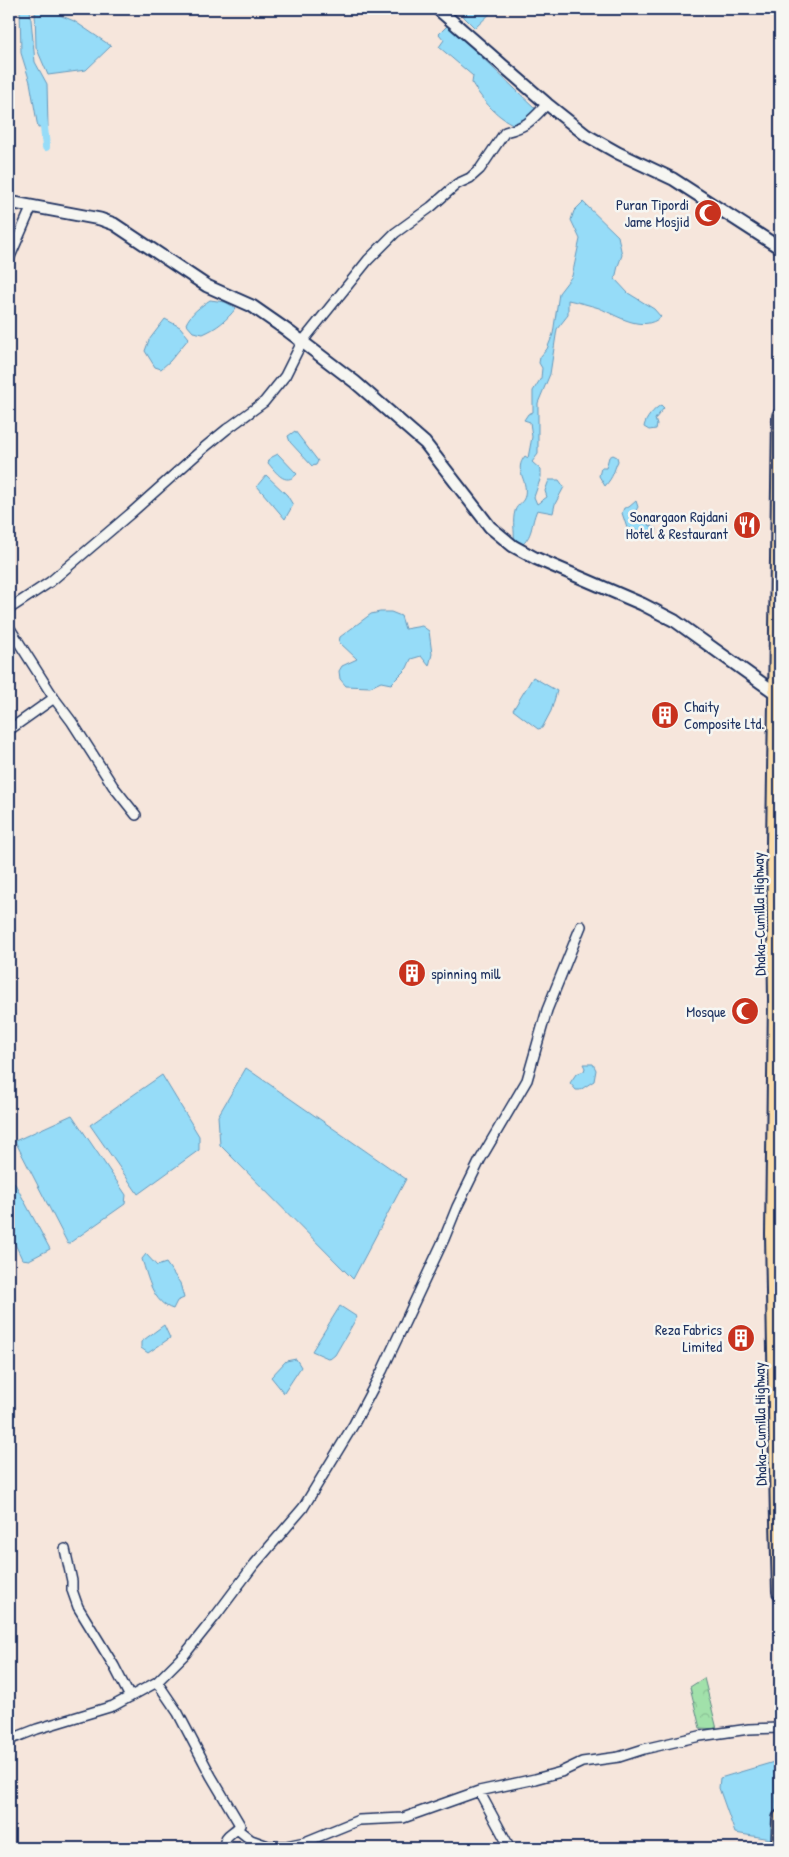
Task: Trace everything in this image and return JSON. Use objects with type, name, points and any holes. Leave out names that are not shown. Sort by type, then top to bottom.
[{"type":"highway","name":"Dhaka–Cumilla Highway","points":[[780,416],[774,846],[776,1000],[773,1234],[780,1592]]},
{"type":"highway","points":[[779,1848],[780,1818]]},
{"type":"street","points":[[438,9],[547,104],[586,135],[618,153],[673,179],[780,248]]},
{"type":"street","points":[[9,610],[50,582],[205,447],[264,402],[285,376],[302,342],[368,260],[395,233],[431,207],[457,184],[470,178],[480,169],[505,132],[519,129],[530,122],[547,104]]},
{"type":"street","points":[[9,202],[100,219],[114,224],[207,286],[252,306],[355,382],[425,443],[490,527],[513,546],[535,558],[642,604],[675,621],[777,694]]},
{"type":"street","points":[[9,259],[32,206]]},
{"type":"street","points":[[9,627],[113,786],[136,815]]},
{"type":"street","points":[[9,730],[54,698]]},
{"type":"street","points":[[9,1740],[37,1729],[113,1706],[157,1682],[185,1654],[253,1566],[303,1508],[354,1424],[382,1371],[480,1160],[527,1080],[547,1010],[581,926]]},
{"type":"street","points":[[65,1549],[72,1581],[72,1590],[78,1608],[114,1666],[130,1697]]},
{"type":"street","points":[[157,1682],[178,1713],[211,1776],[238,1820],[240,1825],[238,1829],[224,1840],[225,1848]]},
{"type":"street","points":[[238,1829],[251,1840],[268,1846],[286,1846],[304,1842],[359,1820],[403,1818],[479,1791],[561,1772],[582,1762],[619,1757],[644,1748],[700,1736],[749,1729],[780,1728]]},
{"type":"street","points":[[479,1791],[510,1848]]},
{"type":"green space","points":[[704,1678],[717,1729],[700,1728],[690,1687]]},
{"type":"water","points":[[20,9],[30,9],[35,62],[47,84],[48,127],[38,128],[30,82],[21,53]]},
{"type":"water","points":[[35,9],[52,9],[74,21],[111,46],[86,70],[48,75],[36,47]]},
{"type":"water","points":[[460,9],[495,9],[475,28],[464,17]]},
{"type":"water","points":[[448,25],[537,110],[518,126],[504,119],[492,109],[472,83],[473,76],[439,47],[444,40],[439,34]]},
{"type":"water","points":[[583,202],[618,236],[622,255],[615,279],[628,293],[654,309],[661,317],[654,322],[630,322],[599,308],[568,300],[568,315],[557,329],[550,374],[538,403],[538,454],[532,462],[541,470],[541,477],[534,497],[537,504],[547,497],[545,491],[549,480],[559,480],[564,487],[555,504],[553,513],[537,510],[530,534],[520,547],[514,541],[514,519],[515,511],[525,495],[525,484],[520,466],[525,456],[528,458],[532,437],[530,422],[524,420],[528,414],[533,412],[533,391],[541,378],[540,357],[547,349],[553,334],[559,293],[572,276],[580,239],[571,220],[574,211]]},
{"type":"water","points":[[210,300],[225,302],[236,308],[213,329],[203,334],[193,332],[186,324],[188,320],[196,310]]},
{"type":"water","points":[[165,319],[180,327],[189,338],[161,369],[155,367],[145,351],[149,340]]},
{"type":"water","points":[[661,405],[664,408],[655,419],[656,429],[649,430],[644,427],[650,414]]},
{"type":"water","points":[[295,431],[318,461],[316,465],[312,466],[290,442],[288,436]]},
{"type":"water","points":[[278,454],[297,474],[293,478],[285,479],[281,477],[268,463],[270,458]]},
{"type":"water","points":[[613,455],[617,457],[618,461],[612,477],[605,486],[599,476],[601,468],[606,468],[609,457]]},
{"type":"water","points":[[266,475],[287,495],[293,505],[285,519],[257,486]]},
{"type":"water","points":[[636,501],[638,507],[635,512],[649,525],[657,529],[654,540],[639,531],[627,528],[622,513],[624,508],[629,507]]},
{"type":"water","points":[[391,612],[401,616],[405,629],[422,626],[429,631],[432,654],[429,666],[421,656],[411,659],[407,668],[391,684],[381,682],[370,687],[346,686],[340,679],[339,671],[342,666],[357,659],[339,642],[340,637],[371,614]]},
{"type":"water","points":[[533,677],[557,691],[551,711],[542,728],[538,729],[513,710]]},
{"type":"water","points":[[583,1064],[593,1064],[596,1070],[594,1081],[580,1090],[576,1090],[570,1083],[576,1074],[584,1071]]},
{"type":"water","points":[[246,1068],[406,1179],[353,1279],[220,1145],[218,1116]]},
{"type":"water","points":[[162,1075],[199,1136],[199,1150],[138,1194],[90,1125]]},
{"type":"water","points":[[72,1115],[126,1195],[125,1204],[68,1244],[15,1141]]},
{"type":"water","points":[[14,1182],[50,1249],[29,1260],[22,1259],[9,1231],[9,1184]]},
{"type":"water","points":[[146,1254],[157,1266],[166,1263],[180,1283],[184,1298],[177,1301],[173,1309],[166,1306],[152,1289],[142,1259]]},
{"type":"water","points":[[340,1306],[357,1317],[335,1355],[330,1359],[312,1351]]},
{"type":"water","points":[[164,1325],[170,1338],[148,1353],[141,1348],[141,1342]]},
{"type":"water","points":[[296,1359],[301,1367],[284,1393],[271,1377],[286,1361]]},
{"type":"water","points":[[774,1762],[777,1840],[735,1833],[719,1788],[720,1778]]},
{"type":"waterway","points":[[43,117],[46,147]]},
{"type":"place","name":"Puran Tipordi Jame Mosjid","points":[[708,213]]},
{"type":"place","name":"Sonargaon Rajdani Hotel & Restaurant","points":[[747,525]]},
{"type":"place","name":"Chaity Composite Ltd.","points":[[665,715]]},
{"type":"place","name":"spinning mill","points":[[412,973]]},
{"type":"place","name":"Mosque","points":[[745,1011]]},
{"type":"place","name":"Reza Fabrics Limited","points":[[741,1338]]}]
